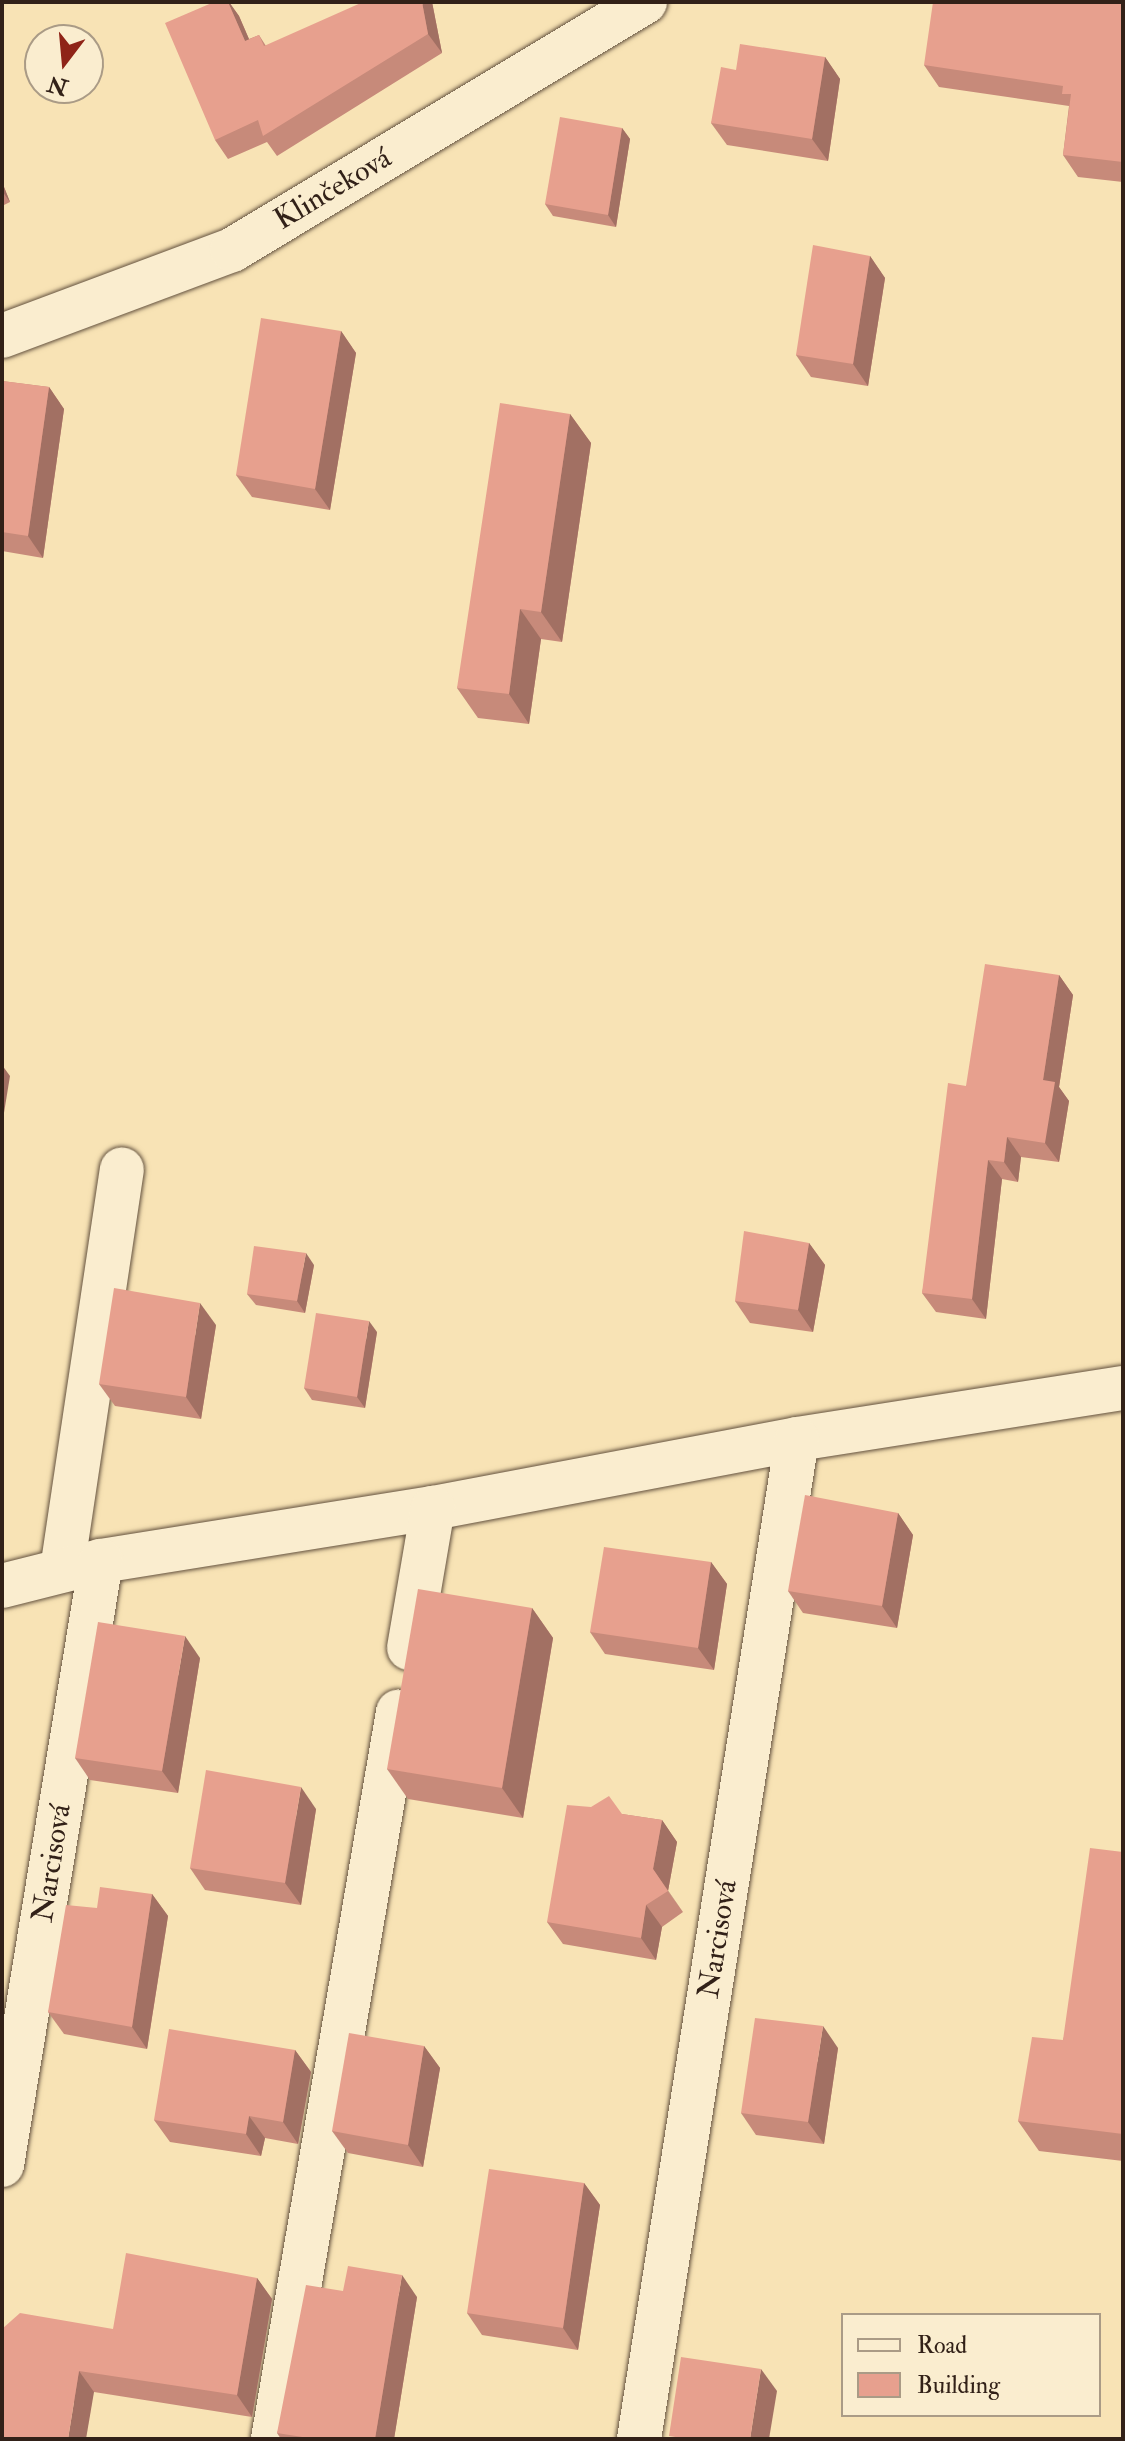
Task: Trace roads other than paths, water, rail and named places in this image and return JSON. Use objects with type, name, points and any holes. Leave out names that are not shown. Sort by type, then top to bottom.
[{"type":"street","name":"Klinčeková","points":[[2,336],[232,250],[643,2]]},
{"type":"street","name":"Narcisová","points":[[2,2165],[82,1565],[122,1169]]},
{"type":"street","points":[[2,1586],[82,1565],[433,1508],[797,1439],[1123,1388]]},
{"type":"street","name":"Narcisová","points":[[639,2439],[797,1439]]},
{"type":"street","points":[[273,2439],[433,1508]]}]
